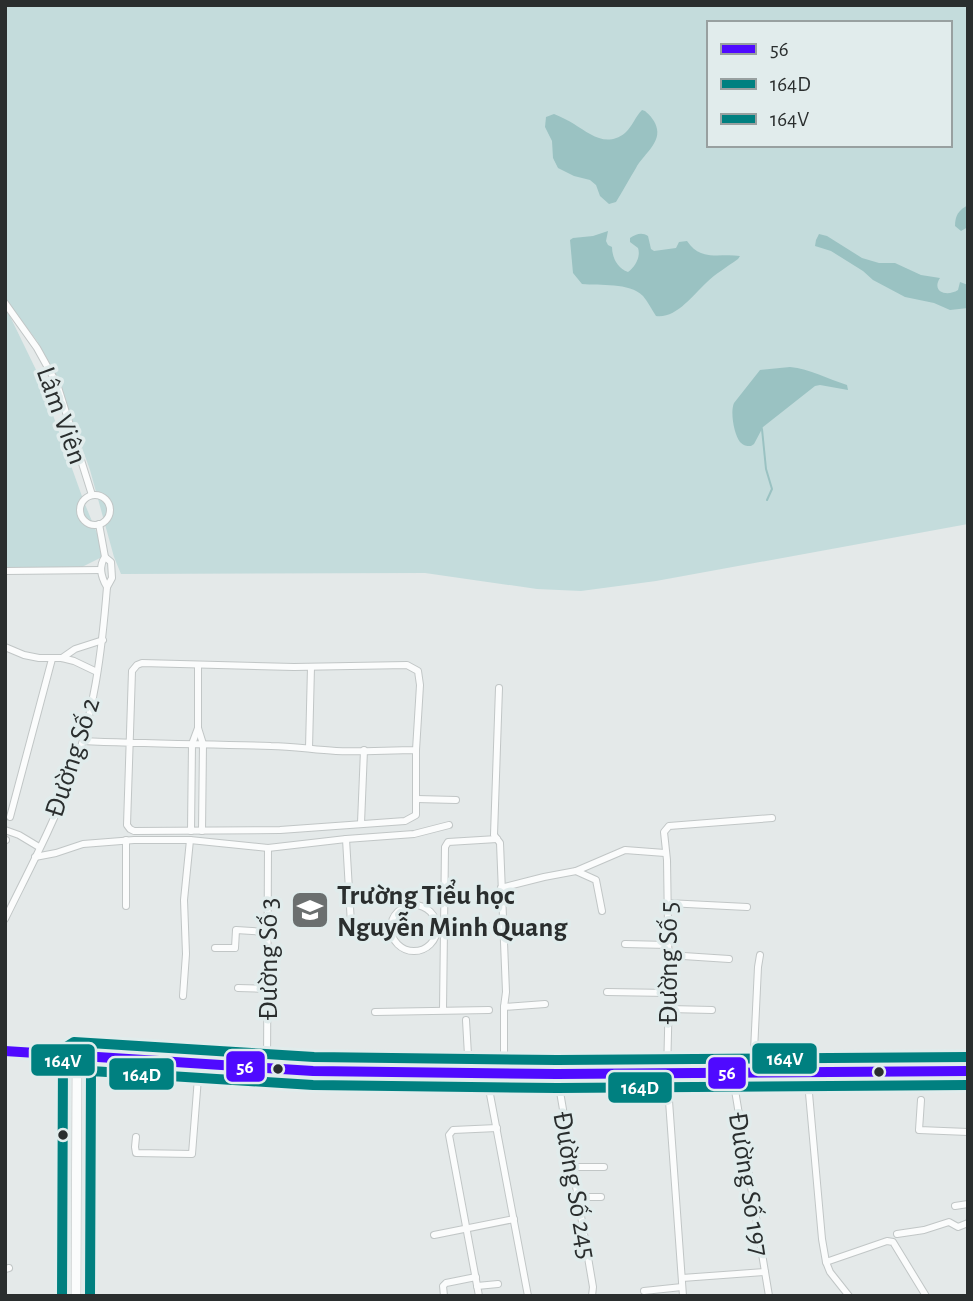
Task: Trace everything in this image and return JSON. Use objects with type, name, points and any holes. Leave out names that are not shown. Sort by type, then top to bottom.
[{"type":"main road","points":[[5,1051],[313,1071],[557,1074],[968,1071]]},
{"type":"main road","points":[[76,1296],[77,1056]]},
{"type":"street","name":"Lâm Viên","points":[[5,303],[37,348],[57,384],[92,495]]},
{"type":"street","name":"Lâm Viên","points":[[92,495],[105,498],[110,506],[107,519],[99,524],[90,524],[81,513],[82,504],[92,495]]},
{"type":"street","name":"Lâm Viên","points":[[99,524],[105,556],[112,567],[112,578],[107,587]]},
{"type":"street","name":"Lâm Viên","points":[[101,570],[105,556]]},
{"type":"street","points":[[5,571],[101,570],[107,587]]},
{"type":"street","name":"Đường Số 2","points":[[5,919],[57,812],[83,740],[103,640],[107,587]]},
{"type":"street","points":[[62,658],[75,649],[103,640]]},
{"type":"street","points":[[5,647],[38,658],[74,661],[97,672]]},
{"type":"street","points":[[10,817],[52,659]]},
{"type":"street","points":[[142,663],[198,665],[407,666],[418,671],[420,685],[416,815],[405,821],[280,830],[130,829],[127,825],[132,671],[142,663]]},
{"type":"street","points":[[198,665],[198,728],[203,744],[202,831]]},
{"type":"street","points":[[309,748],[311,667]]},
{"type":"street","points":[[499,688],[494,835],[500,843],[505,969],[504,1073]]},
{"type":"street","points":[[191,831],[192,744],[198,728]]},
{"type":"street","points":[[83,740],[275,746],[336,751],[416,750]]},
{"type":"street","points":[[361,823],[365,750]]},
{"type":"street","points":[[5,790],[16,793]]},
{"type":"street","points":[[417,799],[456,800]]},
{"type":"street","points":[[501,888],[576,871],[625,850],[665,853],[664,832],[669,826],[772,818]]},
{"type":"street","points":[[35,857],[83,844],[190,840],[268,848],[414,834],[449,825]]},
{"type":"street","points":[[5,830],[39,847]]},
{"type":"street","points":[[346,839],[351,924]]},
{"type":"street","points":[[443,1010],[441,929],[445,847],[448,842],[497,839]]},
{"type":"street","points":[[183,996],[186,954],[184,900],[190,840]]},
{"type":"street","points":[[126,841],[126,906]]},
{"type":"street","name":"Đường Số 3","points":[[267,1069],[268,848]]},
{"type":"street","name":"Đường Số 5","points":[[665,853],[669,993],[667,1073],[683,1296]]},
{"type":"street","points":[[576,871],[596,880],[602,911]]},
{"type":"street","points":[[667,903],[747,907]]},
{"type":"street","points":[[415,905],[431,913],[441,929],[429,946],[412,952],[396,944],[391,927],[398,911],[415,905]]},
{"type":"street","points":[[441,929],[502,926]]},
{"type":"street","points":[[215,948],[235,948],[236,930],[267,932]]},
{"type":"street","points":[[625,944],[668,945]]},
{"type":"street","points":[[753,1072],[760,955]]},
{"type":"street","points":[[668,956],[729,959]]},
{"type":"street","points":[[238,988],[267,989]]},
{"type":"street","points":[[607,992],[669,993]]},
{"type":"street","points":[[504,1007],[545,1004]]},
{"type":"street","points":[[669,1009],[712,1010]]},
{"type":"street","points":[[375,1012],[489,1010]]},
{"type":"street","points":[[466,1020],[469,1073]]},
{"type":"street","points":[[136,1136],[136,1153],[192,1154],[199,1065]]},
{"type":"street","points":[[807,1071],[826,1262],[830,1272],[849,1296]]},
{"type":"street","name":"Đường Số 197","points":[[732,1072],[769,1296]]},
{"type":"street","points":[[486,1073],[528,1296]]},
{"type":"street","name":"Đường Số 245","points":[[557,1074],[593,1287],[592,1296]]},
{"type":"street","points":[[921,1100],[919,1129],[968,1132]]},
{"type":"street","points":[[479,1296],[449,1135],[453,1130],[497,1128]]},
{"type":"street","points":[[573,1167],[604,1167]]},
{"type":"street","points":[[578,1197],[601,1196]]},
{"type":"street","points":[[955,1206],[968,1204]]},
{"type":"street","points":[[434,1235],[514,1219]]},
{"type":"street","points":[[897,1234],[924,1230],[949,1222],[958,1227],[968,1223]]},
{"type":"street","points":[[826,1262],[887,1241],[893,1242],[926,1296]]},
{"type":"street","points":[[682,1278],[765,1272]]},
{"type":"street","points":[[444,1296],[443,1286],[446,1283],[475,1277]]},
{"type":"street","points":[[477,1286],[498,1284]]},
{"type":"street","points":[[644,1291],[682,1287]]},
{"type":"shaded area","points":[[5,5],[968,5],[968,524],[656,581],[581,591],[537,589],[425,573],[121,574],[90,470],[59,384],[37,341],[5,299]]},
{"type":"shaded area","points":[[642,110],[655,124],[656,140],[616,202],[609,204],[590,180],[558,168],[553,158],[552,141],[545,127],[546,117],[554,114],[598,138],[611,139],[625,133]]},
{"type":"shaded area","points":[[968,205],[968,227],[961,231],[955,226],[956,219],[960,211]]},
{"type":"shaded area","points":[[608,231],[606,241],[612,247],[614,258],[621,268],[628,272],[639,255],[638,248],[630,242],[630,238],[639,234],[648,236],[654,251],[676,248],[679,242],[687,241],[692,248],[704,254],[740,256],[677,310],[656,316],[645,298],[630,288],[582,284],[573,273],[570,240]]},
{"type":"shaded area","points":[[819,234],[827,236],[862,258],[879,263],[895,263],[921,275],[940,278],[937,287],[942,292],[958,290],[960,282],[968,285],[968,308],[950,310],[934,303],[905,297],[873,280],[831,251],[815,246]]},
{"type":"shaded area","points":[[5,306],[39,376],[106,555],[78,569],[5,574]]},
{"type":"shaded area","points":[[790,367],[847,385],[848,390],[815,386],[763,427],[754,444],[746,446],[740,442],[734,429],[734,403],[760,370]]},
{"type":"waterway","points":[[762,429],[766,469],[772,489],[767,500]]},
{"type":"transit line","name":"164V","points":[[62,1296],[63,1056],[66,1047],[74,1042],[314,1057],[557,1060],[968,1057]]},
{"type":"transit line","name":"56","points":[[5,1051],[313,1071],[557,1074],[968,1071]]},
{"type":"transit line","name":"164D","points":[[90,1296],[91,1071],[313,1085],[557,1088],[968,1085]]},
{"type":"place","name":"Trường Tiểu học Nguyễn Minh Quang","points":[[310,910]]}]
